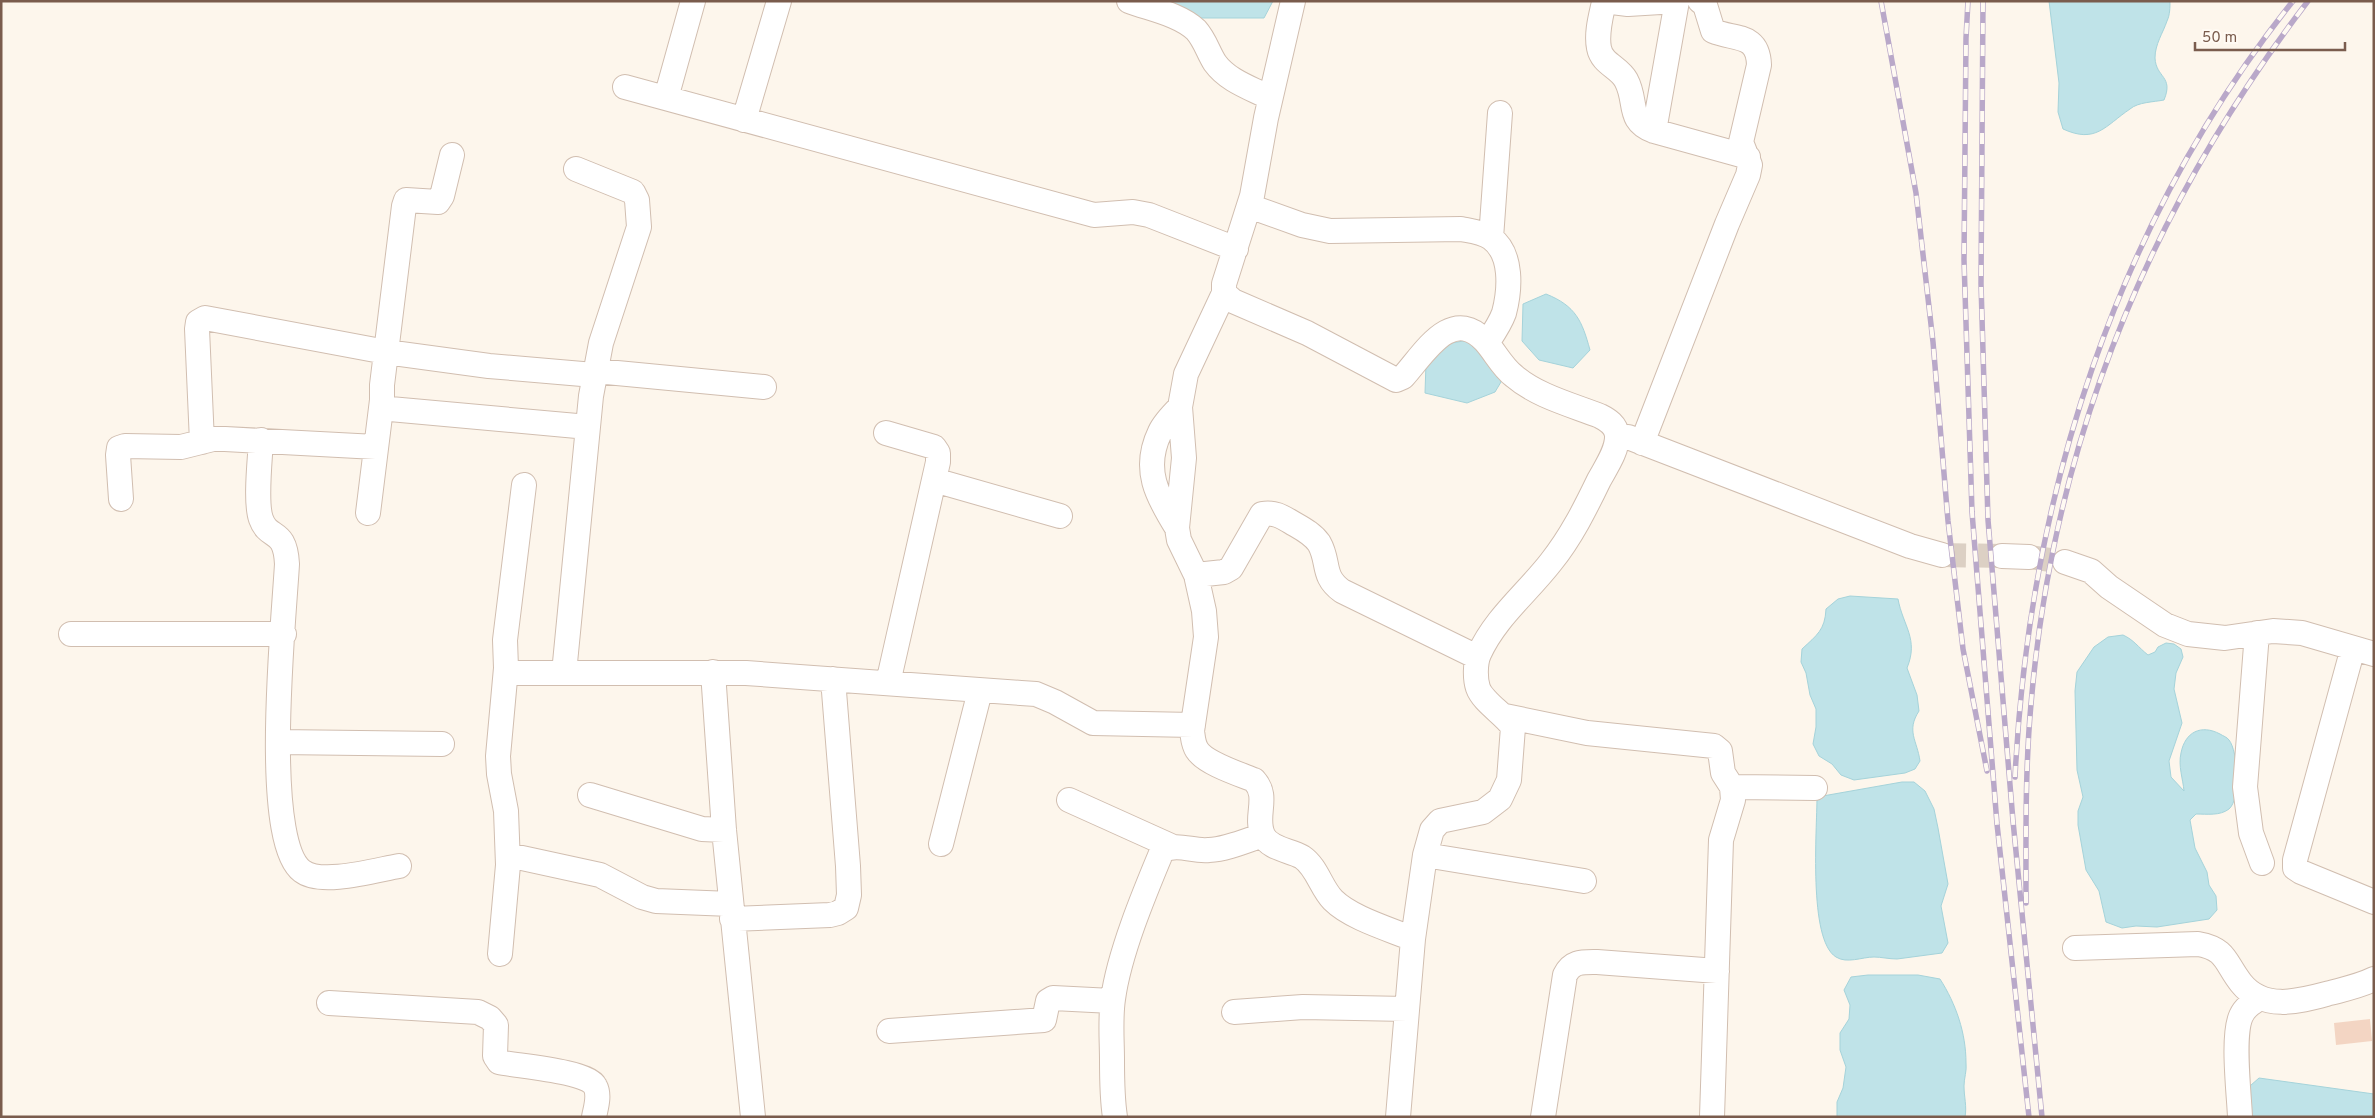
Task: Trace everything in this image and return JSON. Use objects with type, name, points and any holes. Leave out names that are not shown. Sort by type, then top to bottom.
[{"type":"street","points":[[666,98],[693,1]]},
{"type":"street","points":[[744,120],[779,1]]},
{"type":"street","points":[[1129,1],[1182,21],[1195,29],[1204,40],[1209,53],[1222,71],[1232,79],[1270,98]]},
{"type":"street","points":[[1293,1],[1270,98],[1249,206],[1224,284],[1224,293],[1186,374],[1180,407],[1184,458],[1177,528],[1179,540],[1196,574],[1204,611],[1206,638],[1193,725],[1193,742],[1197,751],[1206,758],[1254,780],[1260,786],[1262,797],[1261,825],[1263,835],[1269,843],[1304,858],[1312,866],[1326,892],[1335,902],[1352,913],[1413,939]]},
{"type":"street","points":[[1654,131],[1677,1],[1628,4],[1604,1],[1598,37],[1602,58],[1621,72],[1627,81],[1637,120],[1644,128],[1654,131],[1748,157]]},
{"type":"street","points":[[1642,443],[1727,224],[1748,175],[1750,165],[1742,142],[1743,129],[1759,65],[1758,54],[1754,46],[1746,39],[1713,31],[1712,12],[1700,1]]},
{"type":"street","points":[[625,87],[1094,215],[1133,212],[1149,215],[1236,249]]},
{"type":"street","points":[[1491,238],[1500,113]]},
{"type":"street","points":[[368,513],[404,206],[406,200],[438,202],[442,196],[452,155]]},
{"type":"street","points":[[564,673],[595,373],[601,343],[634,243],[639,213],[637,200],[633,192],[576,169]]},
{"type":"street","points":[[1249,206],[1302,225],[1330,231],[1461,229],[1478,232],[1491,238],[1505,256],[1508,271],[1504,314],[1487,343]]},
{"type":"street","points":[[1224,293],[1233,301],[1307,333],[1396,380],[1403,377],[1437,337],[1448,330],[1461,328],[1476,332],[1512,375],[1525,385],[1600,416],[1611,422],[1617,433],[1616,446],[1571,535],[1550,564],[1518,598],[1484,643],[1477,657],[1478,688],[1484,699],[1505,716],[1513,727],[1514,738],[1509,780],[1500,799],[1483,812],[1440,821],[1432,830],[1425,855],[1413,939],[1398,1117]]},
{"type":"street","points":[[202,442],[197,330],[198,322],[205,318],[386,352],[489,366],[764,387]]},
{"type":"street","points":[[382,400],[384,406],[390,410],[588,427]]},
{"type":"street","points":[[886,433],[934,447],[938,453],[938,462],[888,683]]},
{"type":"street","points":[[1617,433],[1910,546],[1942,554]]},
{"type":"street","points":[[121,499],[119,448],[125,446],[181,447],[225,438],[376,447]]},
{"type":"street","points":[[261,440],[259,511],[266,528],[283,540],[286,548],[277,776],[286,845],[293,861],[303,872],[317,876],[333,877],[399,866]]},
{"type":"street","points":[[934,480],[1060,516]]},
{"type":"street","points":[[500,954],[508,855],[506,810],[499,774],[498,756],[506,668],[505,640],[524,485]]},
{"type":"street","points":[[1196,574],[1224,572],[1231,568],[1262,514],[1278,514],[1312,535],[1320,545],[1326,572],[1333,584],[1477,657]]},
{"type":"street","points":[[2002,556],[2029,557]]},
{"type":"street","points":[[2065,562],[2091,572],[2109,587],[2165,625],[2188,634],[2225,638],[2273,630],[2302,633],[2364,651],[2295,860],[2295,868],[2374,902]]},
{"type":"street","points":[[2257,633],[2245,787],[2251,833],[2262,863]]},
{"type":"street","points":[[71,634],[284,634]]},
{"type":"street","points":[[506,668],[511,673],[713,672],[1036,694],[1055,702],[1092,723],[1193,725]]},
{"type":"street","points":[[713,672],[731,912],[753,1117]]},
{"type":"street","points":[[508,855],[600,875],[642,897],[656,901],[731,912],[838,914],[846,908],[849,895],[833,679]]},
{"type":"street","points":[[941,844],[980,691]]},
{"type":"street","points":[[1505,716],[1587,733],[1714,746],[1720,751],[1722,774],[1732,787],[1733,800],[1721,840],[1712,1117]]},
{"type":"street","points":[[278,742],[442,744]]},
{"type":"street","points":[[1732,787],[1815,788]]},
{"type":"street","points":[[590,795],[702,828],[724,830]]},
{"type":"street","points":[[1069,800],[1171,846],[1207,851],[1221,849],[1263,835]]},
{"type":"street","points":[[1115,1116],[1112,1095],[1112,1001],[1121,962],[1157,864],[1162,851],[1171,846]]},
{"type":"street","points":[[1425,855],[1584,881]]},
{"type":"street","points":[[2075,948],[2198,944],[2212,946],[2225,958],[2242,984],[2260,998],[2279,1003],[2301,1001],[2362,985],[2374,979]]},
{"type":"street","points":[[1543,1117],[1566,976],[1570,967],[1580,962],[1596,962],[1717,971]]},
{"type":"street","points":[[890,1031],[1044,1020],[1048,1001],[1053,998],[1112,1001]]},
{"type":"street","points":[[2240,1117],[2237,1031],[2240,1017],[2248,1005],[2260,998]]},
{"type":"street","points":[[329,1003],[478,1012],[490,1018],[496,1025],[495,1056],[499,1062],[575,1074],[592,1081],[596,1086],[597,1098],[594,1117]]},
{"type":"street","points":[[1234,1012],[1303,1007],[1407,1009]]},
{"type":"water","points":[[1158,1],[1273,1],[1264,18],[1179,18]]},
{"type":"water","points":[[2049,1],[2170,1],[2169,16],[2155,53],[2156,65],[2167,86],[2164,100],[2133,107],[2107,127],[2092,134],[2084,135],[2063,129],[2058,112],[2059,83]]},
{"type":"water","points":[[1546,294],[1571,309],[1584,331],[1590,350],[1573,368],[1539,360],[1522,341],[1523,304]]},
{"type":"water","points":[[1476,339],[1485,342],[1501,382],[1495,392],[1467,403],[1425,393],[1426,363],[1451,343]]},
{"type":"water","points":[[1850,596],[1898,599],[1909,633],[1911,649],[1907,668],[1917,695],[1919,711],[1913,724],[1913,736],[1920,761],[1915,769],[1905,773],[1854,780],[1841,775],[1832,764],[1819,756],[1813,744],[1816,727],[1816,709],[1801,662],[1802,649],[1816,636],[1822,627],[1826,609],[1838,599]]},
{"type":"water","points":[[2123,635],[2133,641],[2148,655],[2166,643],[2174,644],[2181,649],[2183,657],[2176,673],[2174,689],[2182,723],[2169,761],[2171,777],[2184,791],[2180,758],[2183,746],[2190,735],[2200,730],[2213,731],[2227,738],[2232,746],[2237,775],[2237,786],[2233,804],[2222,813],[2196,814],[2190,820],[2195,848],[2207,872],[2209,885],[2216,896],[2217,910],[2209,919],[2157,927],[2136,926],[2122,928],[2106,922],[2099,891],[2086,870],[2078,825],[2078,811],[2083,797],[2077,770],[2075,691],[2077,672],[2094,647],[2108,637]]},
{"type":"water","points":[[1902,782],[1914,782],[1925,791],[1934,809],[1948,884],[1941,906],[1948,943],[1942,953],[1897,959],[1874,957],[1850,960],[1840,959],[1827,947],[1821,929],[1816,883],[1817,797]]},
{"type":"water","points":[[1918,975],[1940,979],[1951,998],[1959,1019],[1966,1052],[1965,1117],[1837,1117],[1837,1102],[1843,1088],[1846,1067],[1840,1050],[1840,1033],[1849,1019],[1850,1005],[1844,990],[1851,977]]},
{"type":"water","points":[[2259,1078],[2374,1094],[2374,1117],[2247,1117],[2242,1093]]},
{"type":"building","points":[[2370,1019],[2372,1041],[2336,1045],[2334,1023]]},
{"type":"tunnel","points":[[1942,555],[2002,556]]},
{"type":"tunnel","points":[[2029,557],[2065,562]]},
{"type":"railway","points":[[1881,1],[1916,193],[1933,342],[1948,521],[1963,649],[1987,771]]},
{"type":"railway","points":[[1968,1],[1964,260],[1972,512],[1997,824],[2029,1117]]},
{"type":"railway","points":[[1983,1],[1981,284],[1988,520],[2013,821],[2042,1117]]},
{"type":"railway","points":[[2015,777],[2024,672],[2039,568],[2062,466],[2093,367],[2131,270],[2177,176],[2231,87],[2293,1]]},
{"type":"railway","points":[[2026,903],[2026,804],[2029,729],[2043,607],[2061,513],[2086,422],[2118,333],[2156,246],[2201,162],[2251,80],[2308,1]]}]
